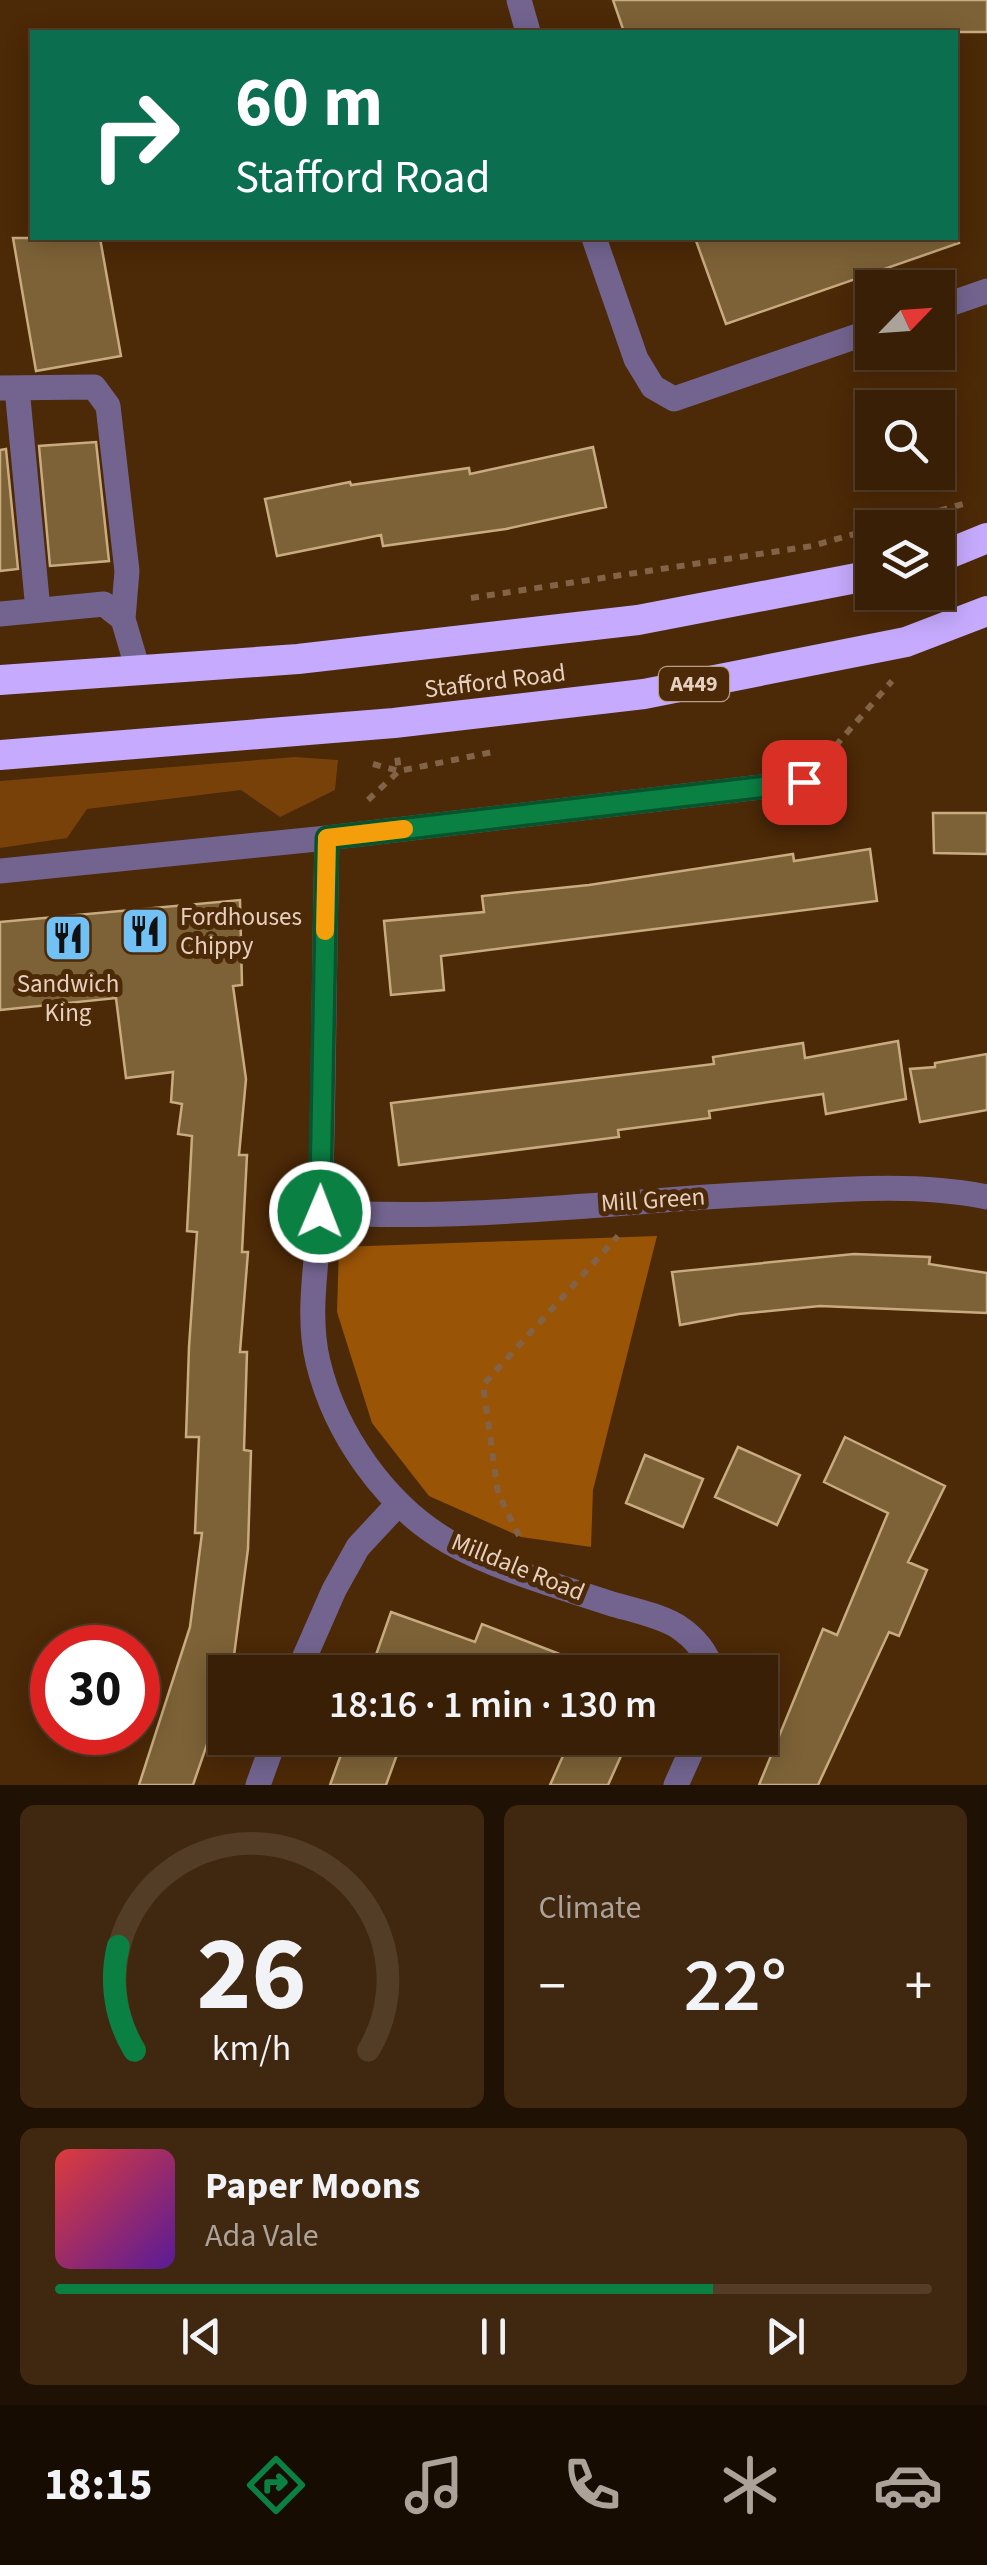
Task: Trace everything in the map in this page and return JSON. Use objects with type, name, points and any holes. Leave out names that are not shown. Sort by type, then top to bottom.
[{"type":"highway","points":[[955,551],[987,538]]},
{"type":"highway","name":"Stafford Road","points":[[0,680],[298,659],[638,620],[855,579]]},
{"type":"highway","name":"Stafford Road","points":[[0,755],[394,724],[644,694],[906,642],[987,612]]},
{"type":"street","points":[[519,0],[527,30]]},
{"type":"street","points":[[595,240],[636,358],[654,388],[674,399],[855,337]]},
{"type":"street","points":[[955,302],[987,291]]},
{"type":"street","points":[[38,610],[8,388],[94,387],[108,406],[126,571],[123,619],[138,670]]},
{"type":"street","points":[[0,614],[104,604],[123,619]]},
{"type":"street","points":[[0,871],[327,838],[804,782]]},
{"type":"street","name":"Milldale Road","points":[[327,838],[320,1212],[313,1308],[317,1361],[337,1414],[360,1457],[398,1504],[449,1542],[539,1580],[674,1624],[694,1638],[706,1655]]},
{"type":"street","name":"Mill Green","points":[[320,1212],[477,1215],[653,1198],[862,1188],[987,1196]]},
{"type":"street","points":[[305,1655],[358,1547],[398,1504]]},
{"type":"street","points":[[258,1785],[269,1755]]},
{"type":"street","points":[[676,1785],[689,1755]]},
{"type":"path","points":[[941,510],[978,500]]},
{"type":"path","points":[[462,600],[812,546],[855,534]]},
{"type":"path","points":[[804,782],[903,669]]},
{"type":"path","points":[[539,1580],[498,1493],[483,1385],[653,1198]]},
{"type":"shaded area","points":[[295,757],[338,760],[335,790],[280,817],[241,790],[87,809],[67,838],[0,848],[0,781]]},
{"type":"shaded area","points":[[657,1236],[593,1490],[591,1547],[521,1537],[429,1496],[372,1423],[337,1312],[339,1247]]},
{"type":"building","points":[[613,0],[987,0],[987,32],[623,30]]},
{"type":"building","points":[[13,238],[100,240],[121,356],[36,371]]},
{"type":"building","points":[[958,238],[959,243],[881,270],[855,270],[855,279],[726,324],[696,240]]},
{"type":"building","points":[[96,442],[109,561],[50,566],[39,446]]},
{"type":"building","points":[[593,447],[606,507],[506,529],[383,546],[381,535],[277,556],[265,499],[350,482],[351,485],[469,468],[470,474]]},
{"type":"building","points":[[6,449],[18,569],[0,571],[0,450]]},
{"type":"building","points":[[933,813],[987,813],[987,854],[934,853]]},
{"type":"building","points":[[870,849],[877,901],[441,956],[444,990],[391,995],[384,921],[484,912],[482,896],[589,885],[793,854],[794,861]]},
{"type":"building","points":[[240,900],[242,985],[233,986],[246,1079],[239,1155],[247,1155],[242,1252],[248,1252],[240,1352],[247,1352],[244,1450],[251,1451],[248,1549],[234,1655],[208,1655],[208,1741],[193,1785],[139,1785],[149,1755],[160,1755],[160,1720],[190,1627],[202,1533],[195,1533],[199,1437],[186,1437],[197,1232],[187,1231],[192,1136],[178,1134],[182,1104],[171,1102],[173,1072],[126,1078],[116,998],[0,1010],[0,922]]},
{"type":"building","points":[[898,1041],[906,1099],[826,1114],[823,1094],[709,1111],[710,1118],[618,1130],[619,1137],[399,1165],[391,1103],[714,1064],[713,1057],[803,1043],[805,1058]]},
{"type":"building","points":[[987,1054],[987,1110],[920,1122],[910,1069]]},
{"type":"building","points":[[854,1254],[930,1257],[929,1264],[987,1273],[987,1313],[820,1306],[680,1325],[672,1272]]},
{"type":"building","points":[[845,1437],[945,1486],[908,1562],[927,1570],[899,1636],[889,1632],[818,1785],[759,1785],[771,1755],[778,1755],[778,1739],[823,1629],[837,1635],[888,1513],[824,1482]]},
{"type":"building","points":[[738,1447],[800,1475],[777,1525],[715,1497]]},
{"type":"building","points":[[645,1455],[703,1479],[683,1527],[626,1503]]},
{"type":"building","points":[[391,1612],[475,1642],[482,1624],[562,1655],[376,1655]]},
{"type":"building","points":[[341,1755],[397,1755],[386,1785],[330,1785]]},
{"type":"building","points":[[563,1755],[621,1755],[608,1785],[550,1785]]},
{"type":"slow traffic","points":[[325,931],[327,838],[404,829]]},
{"type":"place","name":"Fordhouses Chippy","points":[[145,931]]},
{"type":"place","name":"Sandwich King","points":[[68,938]]},
{"type":"route","points":[[320,1212],[327,838],[804,782]]}]
